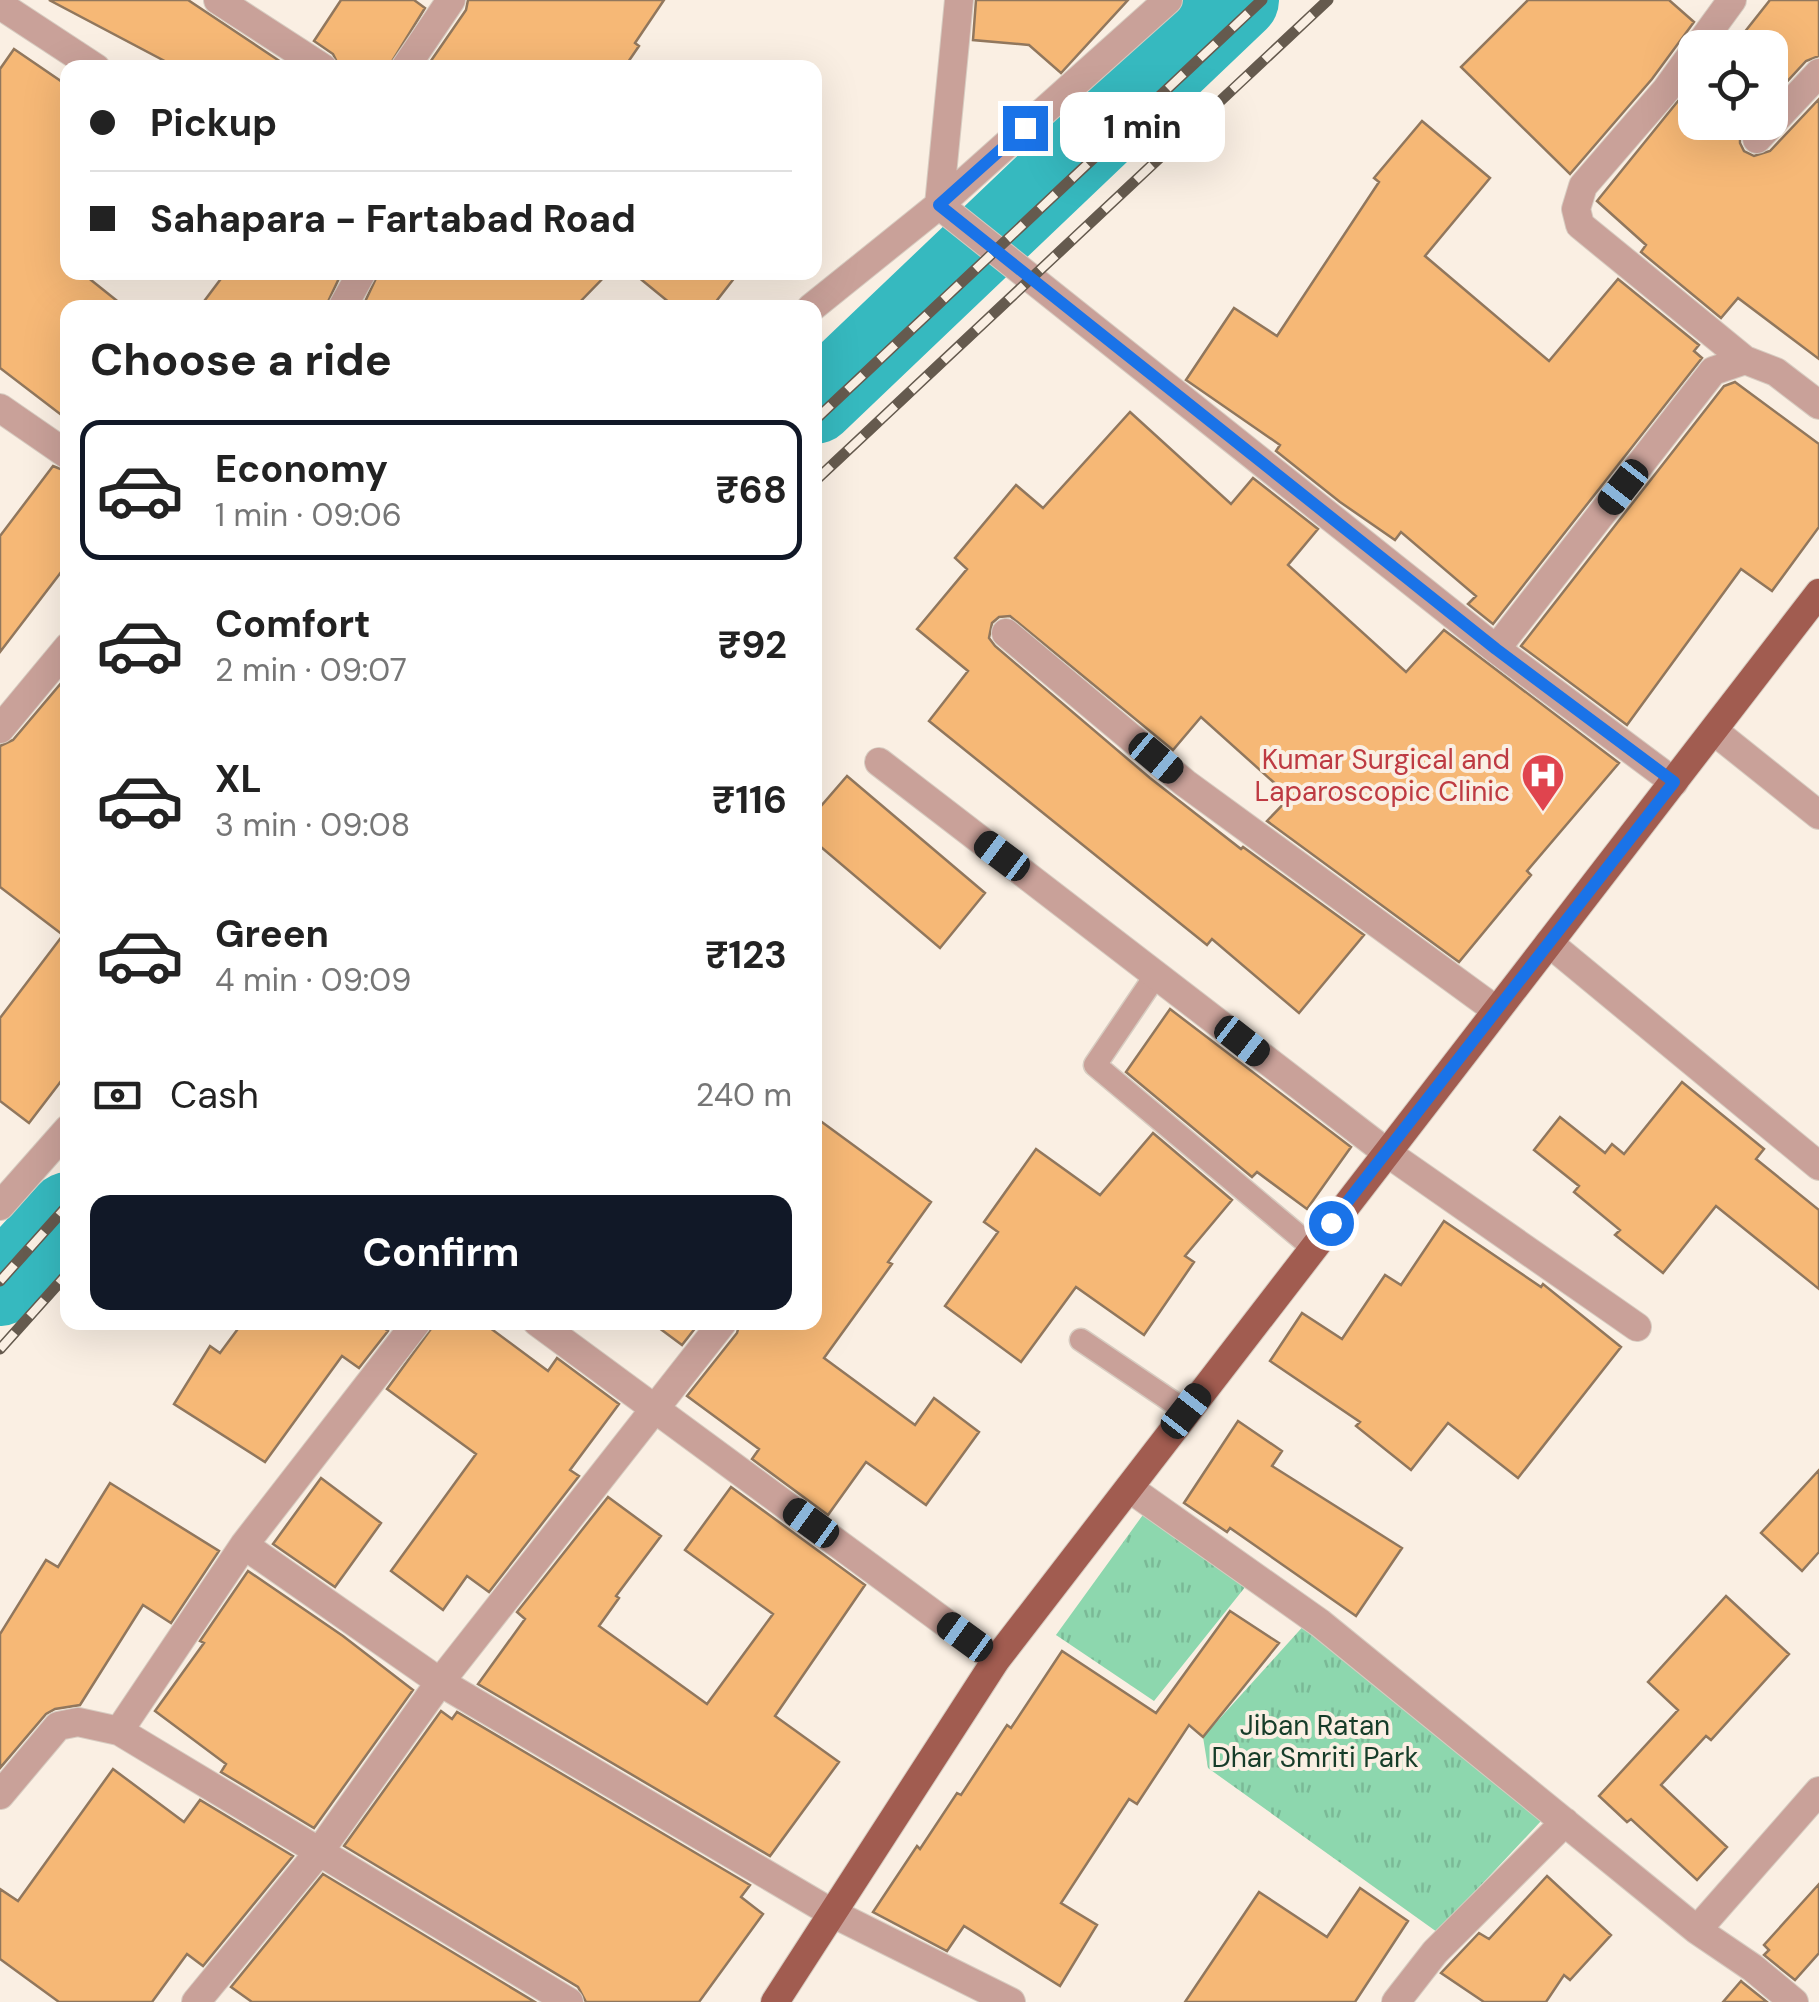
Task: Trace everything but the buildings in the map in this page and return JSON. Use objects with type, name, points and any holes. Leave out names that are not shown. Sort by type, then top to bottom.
[{"type":"main road","points":[[775,2002],[996,1660],[1819,592]]},
{"type":"street","points":[[218,0],[310,60]]},
{"type":"street","points":[[410,60],[451,0]]},
{"type":"street","points":[[939,205],[959,0]]},
{"type":"street","points":[[822,300],[939,205],[1168,0]]},
{"type":"street","points":[[1710,30],[1732,0]]},
{"type":"street","points":[[0,5],[84,60]]},
{"type":"street","points":[[1788,106],[1819,73]]},
{"type":"street","points":[[1678,74],[1583,186],[1576,209],[1580,225],[1745,360],[1776,372],[1819,405]]},
{"type":"street","points":[[939,205],[1496,649],[1674,782]]},
{"type":"street","points":[[1496,649],[1714,371],[1745,360]]},
{"type":"street","points":[[0,408],[60,449]]},
{"type":"street","points":[[1006,633],[1186,784],[1496,1010]]},
{"type":"street","points":[[0,729],[60,657]]},
{"type":"street","points":[[1714,731],[1819,815]]},
{"type":"street","points":[[879,762],[1386,1152],[1637,1327]]},
{"type":"street","points":[[1549,943],[1819,1166]]},
{"type":"street","points":[[0,1206],[60,1138]]},
{"type":"street","points":[[118,1731],[244,1545],[411,1330]]},
{"type":"street","points":[[548,1330],[996,1660]]},
{"type":"street","points":[[196,2002],[319,1852],[440,1682],[717,1330]]},
{"type":"street","points":[[1130,1488],[1320,1622],[1697,1930],[1794,2002]]},
{"type":"street","points":[[244,1545],[440,1682],[832,1913],[1010,2002]]},
{"type":"street","points":[[0,1795],[58,1726],[78,1722],[118,1731],[568,2002]]},
{"type":"street","points":[[1697,1930],[1819,1791]]},
{"type":"street","points":[[1396,2002],[1436,1952],[1566,1822]]},
{"type":"lane","points":[[1156,975],[1095,1065],[1312,1247]]},
{"type":"lane","points":[[1081,1340],[1186,1411]]},
{"type":"green space","points":[[1145,1512],[1246,1586],[1154,1701],[1056,1635]]},
{"type":"green space","name":"Jiban Ratan Dhar Smriti Park","points":[[1307,1622],[1541,1821],[1437,1932],[1208,1768],[1203,1737]]},
{"type":"waterway","points":[[822,397],[1239,0]]},
{"type":"waterway","points":[[0,1286],[60,1221]]},
{"type":"railway","points":[[822,413],[1262,0]]},
{"type":"railway","points":[[822,474],[1328,0]]},
{"type":"railway","points":[[0,1281],[60,1214]]},
{"type":"railway","points":[[0,1349],[60,1282]]},
{"type":"place","name":"Kumar Surgical and Laparoscopic Clinic","points":[[1543,813]]},
{"type":"route","points":[[1025,128],[939,205],[1496,649],[1674,782],[1331,1223]]}]
